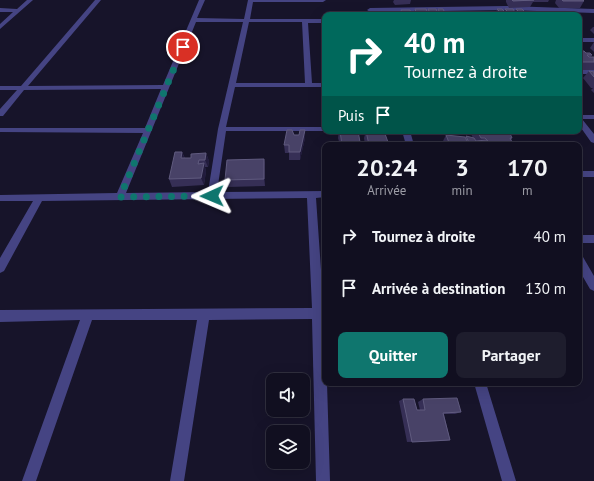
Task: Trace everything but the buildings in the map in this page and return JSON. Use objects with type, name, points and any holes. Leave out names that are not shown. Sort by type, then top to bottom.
[{"type":"street","points":[[0,27],[30,0]]},
{"type":"street","points":[[0,114],[98,0]]},
{"type":"street","points":[[120,197],[202,0]]},
{"type":"street","points":[[212,196],[222,129],[251,0],[323,0]]},
{"type":"street","points":[[500,0],[507,8]]},
{"type":"street","points":[[370,10],[452,7],[594,11]]},
{"type":"street","points":[[0,10],[18,11]]},
{"type":"street","points":[[194,20],[322,21]]},
{"type":"street","points":[[305,21],[309,86]]},
{"type":"street","points":[[582,40],[594,40]]},
{"type":"street","points":[[582,72],[594,72]]},
{"type":"street","points":[[232,86],[322,85]]},
{"type":"street","points":[[0,88],[166,87]]},
{"type":"street","points":[[582,117],[594,117]]},
{"type":"street","points":[[582,124],[594,140]]},
{"type":"street","points":[[222,129],[322,129]]},
{"type":"street","points":[[0,130],[148,131]]},
{"type":"street","points":[[582,174],[594,174]]},
{"type":"street","points":[[311,194],[318,314],[323,481]]},
{"type":"street","points":[[0,198],[322,194]]},
{"type":"street","points":[[0,268],[40,198]]},
{"type":"street","points":[[582,239],[594,239]]},
{"type":"street","points":[[582,265],[594,286]]},
{"type":"street","points":[[0,316],[88,314],[318,314]]},
{"type":"street","points":[[29,481],[88,314]]},
{"type":"street","points":[[177,481],[204,315]]},
{"type":"street","points":[[481,386],[509,481]]},
{"type":"route","points":[[183,47],[120,197],[212,196]]}]
